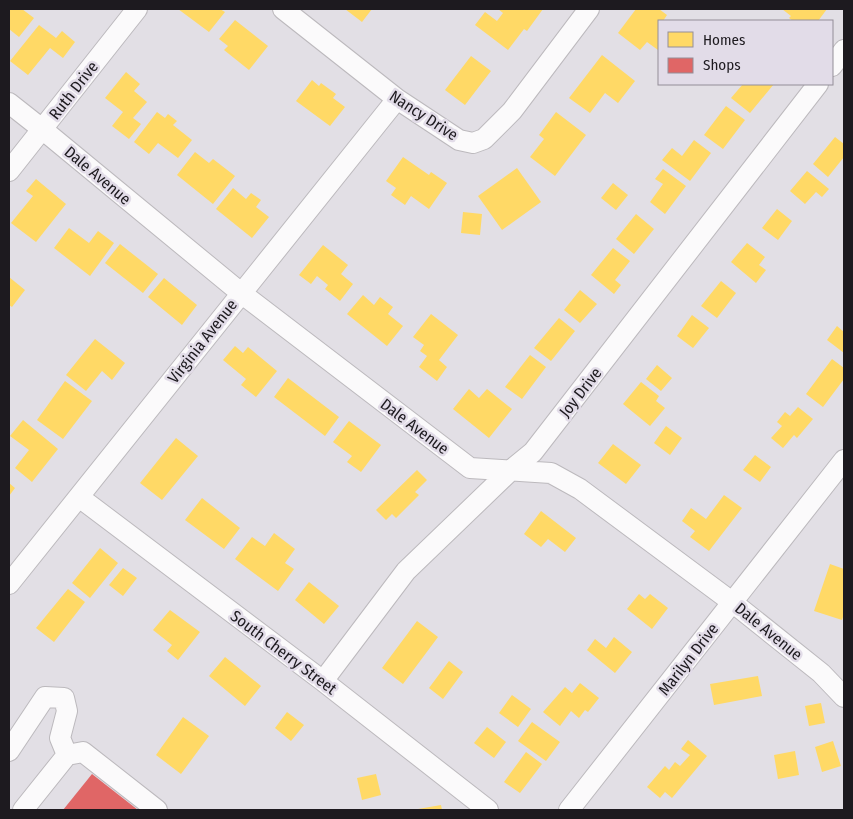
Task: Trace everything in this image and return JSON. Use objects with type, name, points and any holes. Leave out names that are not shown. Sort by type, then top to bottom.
[{"type":"street","name":"Ruth Drive","points":[[9,171],[137,9]]},
{"type":"street","name":"Nancy Drive","points":[[287,10],[397,99],[459,140],[473,143],[484,139],[512,111],[589,9]]},
{"type":"street","points":[[833,65],[844,50]]},
{"type":"street","name":"Joy Drive","points":[[323,681],[406,571],[511,470],[534,452],[817,85]]},
{"type":"street","name":"Virginia Avenue","points":[[9,584],[397,99]]},
{"type":"street","name":"Dale Avenue","points":[[9,103],[241,293],[470,468],[551,473],[580,489],[732,602],[821,673],[844,697]]},
{"type":"street","name":"Marilyn Drive","points":[[569,810],[844,460]]},
{"type":"street","name":"South Cherry Street","points":[[79,497],[323,681],[488,810]]},
{"type":"street","points":[[9,751],[45,697],[64,698],[66,711],[60,738],[67,755]]},
{"type":"street","points":[[23,810],[67,755],[83,752],[157,810]]},
{"type":"building: Homes","points":[[9,9],[22,9],[34,18],[19,37],[9,29]]},
{"type":"building: Homes","points":[[178,9],[220,9],[225,12],[209,32]]},
{"type":"building: Homes","points":[[345,9],[372,9],[362,22]]},
{"type":"building: Homes","points":[[498,9],[543,9],[527,31],[524,29],[508,50],[475,25],[485,12],[497,21],[503,13]]},
{"type":"building: Homes","points":[[636,9],[659,9],[667,15],[664,20],[658,20],[658,50],[647,42],[640,50],[618,33]]},
{"type":"building: Homes","points":[[782,9],[827,9],[819,20],[792,20],[789,18],[791,16]]},
{"type":"building: Homes","points":[[235,20],[268,46],[249,70],[224,50],[228,46],[219,39]]},
{"type":"building: Homes","points":[[39,25],[56,38],[62,31],[75,42],[63,58],[50,48],[28,75],[10,61]]},
{"type":"building: Homes","points":[[602,55],[635,81],[618,103],[605,93],[590,113],[569,98]]},
{"type":"building: Homes","points":[[471,56],[491,71],[465,105],[445,90]]},
{"type":"building: Homes","points":[[126,72],[140,84],[134,91],[147,102],[133,118],[141,124],[129,139],[112,126],[123,112],[105,98]]},
{"type":"building: Homes","points":[[312,80],[319,86],[321,83],[336,94],[333,98],[345,107],[330,126],[296,101]]},
{"type":"building: Homes","points":[[742,85],[773,85],[750,113],[731,98]]},
{"type":"building: Homes","points":[[726,106],[745,120],[723,149],[704,135]]},
{"type":"building: Homes","points":[[157,112],[165,118],[168,114],[177,121],[173,125],[192,140],[178,158],[158,143],[149,154],[134,142]]},
{"type":"building: Homes","points":[[556,112],[586,135],[555,176],[530,157],[544,139],[539,135]]},
{"type":"building: Homes","points":[[835,137],[844,144],[844,157],[828,177],[813,164]]},
{"type":"building: Homes","points":[[694,140],[711,153],[690,181],[662,160],[672,148],[682,156]]},
{"type":"building: Homes","points":[[195,152],[209,163],[213,159],[235,176],[213,204],[177,175]]},
{"type":"building: Homes","points":[[403,157],[429,175],[431,172],[447,183],[429,209],[411,196],[405,205],[391,195],[396,188],[386,181]]},
{"type":"building: Homes","points":[[517,168],[541,202],[502,230],[478,196]]},
{"type":"building: Homes","points":[[663,169],[686,186],[665,214],[650,202],[663,184],[655,179]]},
{"type":"building: Homes","points":[[807,171],[829,189],[822,197],[816,192],[805,204],[790,191]]},
{"type":"building: Homes","points":[[36,179],[66,204],[36,242],[11,223],[33,196],[26,191]]},
{"type":"building: Homes","points":[[613,183],[628,195],[616,210],[601,198]]},
{"type":"building: Homes","points":[[233,188],[246,199],[251,193],[261,200],[256,207],[269,217],[252,238],[216,209]]},
{"type":"building: Homes","points":[[777,209],[792,221],[778,240],[762,228]]},
{"type":"building: Homes","points":[[463,212],[482,214],[480,235],[461,233]]},
{"type":"building: Homes","points":[[636,214],[654,229],[634,254],[616,239]]},
{"type":"building: Homes","points":[[69,228],[89,243],[98,231],[114,243],[90,276],[54,248]]},
{"type":"building: Homes","points":[[747,243],[765,257],[759,265],[766,270],[756,283],[731,262]]},
{"type":"building: Homes","points":[[120,244],[158,274],[143,293],[105,263]]},
{"type":"building: Homes","points":[[323,245],[348,265],[341,274],[353,284],[340,301],[325,289],[328,285],[317,276],[311,284],[299,275]]},
{"type":"building: Homes","points":[[613,248],[630,261],[615,280],[621,285],[614,294],[591,275]]},
{"type":"building: Homes","points":[[9,277],[25,290],[12,307],[9,305]]},
{"type":"building: Homes","points":[[164,278],[197,305],[182,325],[148,297]]},
{"type":"building: Homes","points":[[721,281],[736,293],[717,318],[701,306]]},
{"type":"building: Homes","points":[[580,290],[597,304],[580,323],[564,310]]},
{"type":"building: Homes","points":[[363,295],[374,305],[380,297],[393,307],[388,314],[403,326],[387,346],[347,314]]},
{"type":"building: Homes","points":[[431,314],[458,335],[439,360],[447,367],[437,381],[419,367],[427,356],[420,351],[424,345],[413,337]]},
{"type":"building: Homes","points":[[692,315],[709,328],[693,348],[677,336]]},
{"type":"building: Homes","points":[[559,318],[575,331],[551,361],[534,348]]},
{"type":"building: Homes","points":[[837,326],[844,332],[844,353],[827,340]]},
{"type":"building: Homes","points":[[95,339],[125,363],[112,380],[102,371],[86,391],[66,375]]},
{"type":"building: Homes","points":[[235,346],[243,353],[248,347],[277,371],[256,397],[241,385],[246,379],[223,360]]},
{"type":"building: Homes","points":[[530,355],[546,367],[522,399],[505,387]]},
{"type":"building: Homes","points":[[832,359],[844,368],[844,379],[823,407],[806,394]]},
{"type":"building: Homes","points":[[657,365],[672,378],[661,391],[646,379]]},
{"type":"building: Homes","points":[[288,378],[339,417],[325,436],[274,397]]},
{"type":"building: Homes","points":[[65,381],[92,401],[63,439],[37,420]]},
{"type":"building: Homes","points":[[641,382],[659,396],[656,401],[665,408],[650,426],[623,404]]},
{"type":"building: Homes","points":[[469,389],[479,398],[487,389],[512,409],[489,438],[453,409]]},
{"type":"building: Homes","points":[[798,407],[813,419],[797,438],[794,435],[783,448],[771,438],[782,426],[777,422],[785,412],[790,416]]},
{"type":"building: Homes","points":[[23,420],[58,449],[32,482],[15,468],[29,450],[10,436]]},
{"type":"building: Homes","points":[[349,421],[381,445],[361,472],[347,462],[352,456],[333,442]]},
{"type":"building: Homes","points":[[666,426],[682,438],[670,455],[654,443]]},
{"type":"building: Homes","points":[[176,438],[198,456],[162,500],[140,483]]},
{"type":"building: Homes","points":[[613,444],[641,465],[626,484],[598,463]]},
{"type":"building: Homes","points":[[755,455],[771,467],[760,482],[743,470]]},
{"type":"building: Homes","points":[[417,470],[427,480],[415,492],[419,495],[396,518],[392,514],[386,520],[376,510]]},
{"type":"building: Homes","points":[[9,483],[15,488],[9,496]]},
{"type":"building: Homes","points":[[724,495],[742,508],[709,551],[690,537],[695,531],[682,521],[691,508],[706,519]]},
{"type":"building: Homes","points":[[202,498],[240,528],[224,549],[185,520]]},
{"type":"building: Homes","points":[[541,511],[576,538],[565,552],[548,539],[541,547],[524,534]]},
{"type":"building: Homes","points":[[274,533],[295,549],[285,563],[294,569],[278,591],[235,559],[252,537],[265,546]]},
{"type":"building: Homes","points":[[100,548],[118,563],[90,598],[72,583]]},
{"type":"building: Homes","points":[[830,564],[844,569],[844,614],[842,620],[814,611]]},
{"type":"building: Homes","points":[[123,568],[137,578],[123,596],[109,585]]},
{"type":"building: Homes","points":[[309,582],[339,606],[324,624],[295,600]]},
{"type":"building: Homes","points":[[68,589],[85,602],[54,642],[36,628]]},
{"type":"building: Homes","points":[[639,594],[645,599],[650,594],[668,608],[652,629],[627,609]]},
{"type":"building: Homes","points":[[170,610],[200,632],[178,660],[167,651],[172,645],[153,630]]},
{"type":"building: Homes","points":[[417,621],[438,637],[403,684],[382,668]]},
{"type":"building: Homes","points":[[614,637],[632,652],[615,673],[587,650],[595,639],[606,648]]},
{"type":"building: Homes","points":[[225,657],[261,686],[245,706],[209,676]]},
{"type":"building: Homes","points":[[449,661],[463,672],[443,699],[429,688]]},
{"type":"building: Homes","points":[[758,676],[762,696],[714,705],[710,684]]},
{"type":"building: Homes","points":[[580,683],[599,698],[588,712],[585,710],[579,718],[571,711],[560,726],[543,712],[565,687],[572,693]]},
{"type":"building: Homes","points":[[512,695],[531,709],[518,727],[499,713]]},
{"type":"building: Homes","points":[[821,703],[825,723],[809,726],[805,706]]},
{"type":"building: Homes","points":[[287,712],[304,725],[291,741],[275,728]]},
{"type":"building: Homes","points":[[183,717],[209,736],[181,774],[156,755]]},
{"type":"building: Homes","points":[[532,722],[560,742],[546,761],[518,741]]},
{"type":"building: Homes","points":[[487,727],[506,742],[494,758],[474,743]]},
{"type":"building: Homes","points":[[688,740],[707,756],[672,798],[665,792],[660,798],[647,787],[665,766],[669,770],[675,762],[680,766],[690,755],[681,749]]},
{"type":"building: Homes","points":[[833,741],[841,766],[822,772],[815,747]]},
{"type":"building: Homes","points":[[795,751],[799,775],[778,779],[774,755]]},
{"type":"building: Homes","points":[[526,752],[542,764],[520,793],[504,782]]},
{"type":"building: Homes","points":[[376,774],[381,795],[362,800],[357,778]]},
{"type":"building: Homes","points":[[441,805],[442,810],[418,810],[418,809]]},
{"type":"building: Shops","points":[[92,774],[138,810],[63,810]]}]
